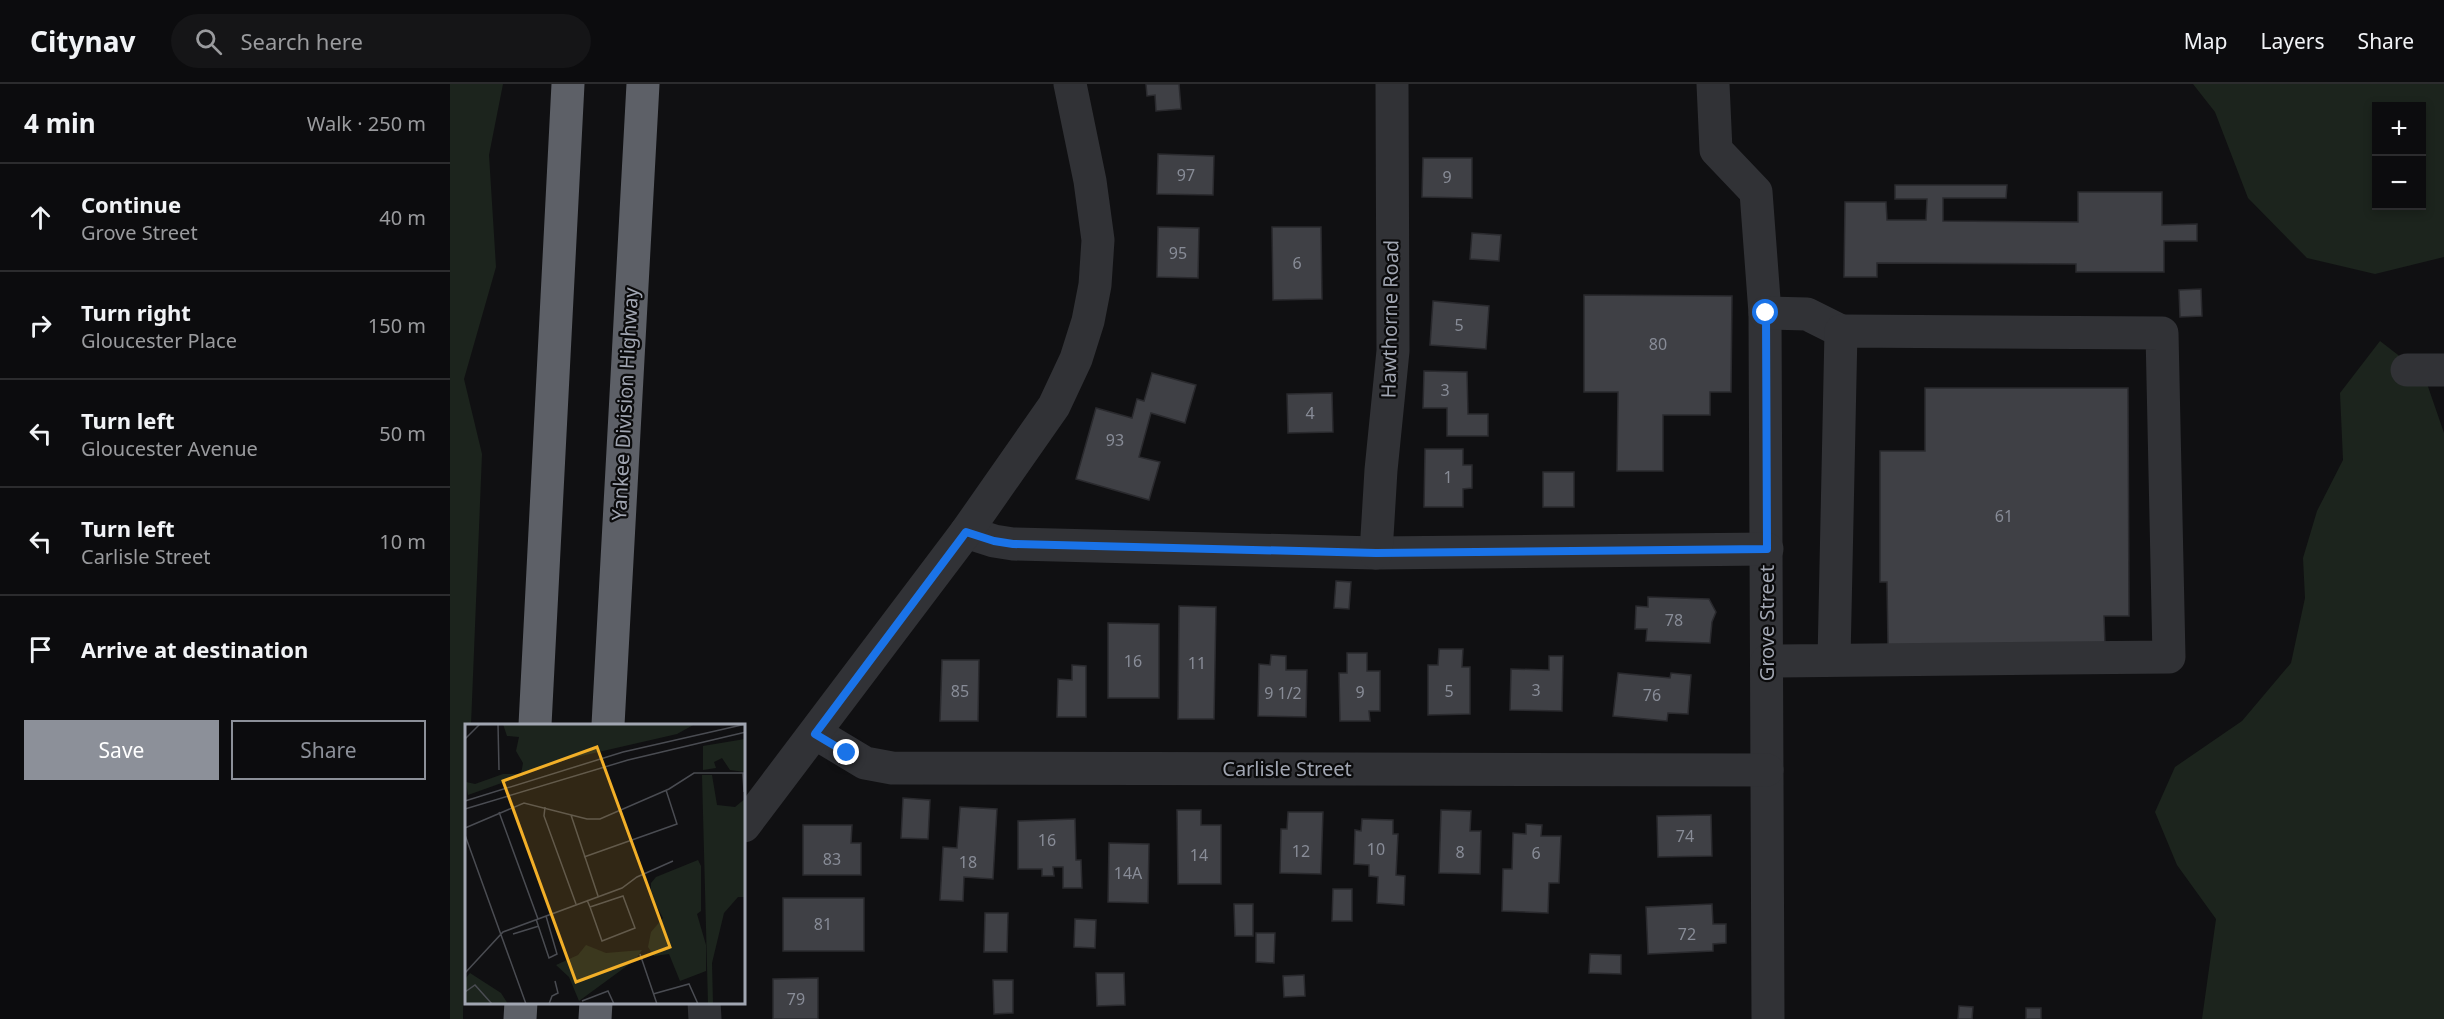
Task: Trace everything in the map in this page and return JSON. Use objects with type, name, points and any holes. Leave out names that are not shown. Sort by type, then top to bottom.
[{"type":"highway","points":[[535,724],[568,84]]},
{"type":"highway","name":"Yankee Division Highway","points":[[608,724],[643,84]]},
{"type":"highway","points":[[520,1019],[521,1004]]},
{"type":"highway","points":[[595,1019],[596,1004]]},
{"type":"street","points":[[746,823],[966,532],[1054,406],[1076,359],[1088,321],[1095,285],[1098,240],[1090,181],[1070,84]]},
{"type":"street","name":"Hawthorne Road","points":[[1376,553],[1381,470],[1393,351],[1392,84]]},
{"type":"street","name":"Grove Street","points":[[1713,84],[1716,150],[1756,192],[1766,313],[1768,1019]]},
{"type":"street","points":[[1766,313],[1808,314],[1841,331],[2162,333],[2169,657],[1767,661]]},
{"type":"street","points":[[1834,660],[1841,331]]},
{"type":"street","points":[[2407,370],[2444,370]]},
{"type":"street","points":[[966,532],[1013,544],[1376,553],[1767,549]]},
{"type":"street","name":"Carlisle Street","points":[[815,734],[865,763],[892,768],[1767,770]]},
{"type":"street","points":[[704,1004],[705,1019]]},
{"type":"shaded area","points":[[450,84],[503,84],[489,155],[496,267],[464,379],[482,454],[471,724],[465,724],[463,1019],[450,1019]]},
{"type":"shaded area","points":[[2193,84],[2444,84],[2444,257],[2375,274],[2307,258],[2248,198],[2215,112]]},
{"type":"shaded area","points":[[2380,341],[2424,375],[2444,433],[2444,1019],[2202,1019],[2216,919],[2177,865],[2155,812],[2175,767],[2242,721],[2291,663],[2305,598],[2303,558],[2317,511],[2343,460],[2340,393]]},
{"type":"building","points":[[1146,84],[1179,84],[1181,109],[1156,111],[1155,95],[1147,96]]},
{"type":"building","points":[[1158,154],[1214,156],[1213,195],[1157,194]]},
{"type":"building","points":[[1423,158],[1472,158],[1472,198],[1422,197]]},
{"type":"building","points":[[1895,185],[2007,185],[2006,198],[1943,198],[1943,221],[2078,222],[2078,192],[2162,192],[2162,225],[2197,224],[2197,241],[2164,241],[2164,272],[2076,272],[2076,264],[1877,263],[1877,277],[1844,277],[1845,202],[1886,202],[1887,220],[1926,220],[1927,199],[1895,199]]},
{"type":"building","points":[[1158,227],[1199,228],[1198,278],[1157,277]]},
{"type":"building","points":[[1272,227],[1321,227],[1322,299],[1273,300]]},
{"type":"building","points":[[1472,233],[1501,235],[1499,261],[1470,259]]},
{"type":"building","points":[[2201,289],[2202,316],[2180,317],[2179,290]]},
{"type":"building","points":[[1584,295],[1732,296],[1731,392],[1710,392],[1710,415],[1663,415],[1663,471],[1617,471],[1618,392],[1584,392]]},
{"type":"building","points":[[1433,301],[1489,306],[1486,349],[1430,345]]},
{"type":"building","points":[[1424,371],[1467,372],[1468,414],[1488,414],[1488,436],[1447,436],[1447,408],[1423,408]]},
{"type":"building","points":[[1152,373],[1196,385],[1185,423],[1151,413],[1139,457],[1160,462],[1149,500],[1076,479],[1096,408],[1132,418],[1137,399],[1144,401]]},
{"type":"building","points":[[1925,388],[2128,388],[2129,616],[2104,616],[2105,645],[1888,646],[1887,582],[1880,582],[1880,451],[1925,451]]},
{"type":"building","points":[[1332,393],[1333,432],[1288,433],[1287,394]]},
{"type":"building","points":[[1425,449],[1463,449],[1463,465],[1472,465],[1472,488],[1463,489],[1463,507],[1424,507]]},
{"type":"building","points":[[1543,472],[1574,472],[1574,507],[1543,507]]},
{"type":"building","points":[[1336,581],[1351,582],[1349,609],[1334,608]]},
{"type":"building","points":[[1648,597],[1709,599],[1716,612],[1712,622],[1710,643],[1646,641],[1647,629],[1635,629],[1636,606],[1648,607]]},
{"type":"building","points":[[1179,606],[1216,607],[1214,719],[1178,719]]},
{"type":"building","points":[[1108,623],[1159,624],[1159,698],[1108,698]]},
{"type":"building","points":[[1439,649],[1463,649],[1462,667],[1470,667],[1470,714],[1428,715],[1428,665],[1438,665]]},
{"type":"building","points":[[1347,653],[1367,653],[1367,671],[1380,671],[1380,711],[1369,711],[1370,721],[1340,721],[1339,673],[1347,673]]},
{"type":"building","points":[[1271,655],[1286,656],[1286,670],[1307,670],[1306,717],[1258,716],[1259,664],[1270,665]]},
{"type":"building","points":[[1549,656],[1563,656],[1562,711],[1510,710],[1511,669],[1549,670]]},
{"type":"building","points":[[942,660],[979,660],[978,721],[940,721]]},
{"type":"building","points":[[1072,665],[1086,666],[1086,717],[1057,717],[1058,679],[1072,680]]},
{"type":"building","points":[[1618,673],[1670,678],[1671,673],[1691,675],[1688,714],[1668,713],[1667,721],[1613,716]]},
{"type":"building","points":[[903,798],[930,800],[928,839],[901,838]]},
{"type":"building","points":[[960,807],[997,809],[993,879],[964,877],[963,901],[940,900],[943,847],[957,848]]},
{"type":"building","points":[[1177,810],[1201,810],[1201,825],[1221,825],[1221,884],[1178,884]]},
{"type":"building","points":[[1441,810],[1471,811],[1470,831],[1481,831],[1480,874],[1439,873]]},
{"type":"building","points":[[1288,812],[1323,812],[1321,874],[1280,873],[1281,829],[1287,829]]},
{"type":"building","points":[[1711,815],[1712,856],[1658,857],[1657,816]]},
{"type":"building","points":[[1075,819],[1076,860],[1081,860],[1082,888],[1063,888],[1063,867],[1053,867],[1054,876],[1042,876],[1042,869],[1018,869],[1018,821]]},
{"type":"building","points":[[1362,819],[1393,820],[1393,834],[1398,834],[1396,875],[1405,876],[1404,905],[1377,903],[1378,877],[1369,876],[1369,865],[1354,864],[1355,830],[1361,831]]},
{"type":"building","points":[[1526,824],[1542,825],[1541,836],[1561,836],[1559,883],[1549,883],[1548,913],[1502,911],[1503,869],[1512,869],[1513,833],[1526,834]]},
{"type":"building","points":[[803,825],[852,825],[851,843],[861,843],[861,875],[803,875]]},
{"type":"building","points":[[1109,843],[1149,844],[1148,903],[1108,902]]},
{"type":"building","points":[[1333,889],[1352,889],[1352,921],[1332,921]]},
{"type":"building","points":[[783,898],[864,898],[864,951],[783,951]]},
{"type":"building","points":[[1234,904],[1253,904],[1253,936],[1235,936]]},
{"type":"building","points":[[1712,904],[1713,924],[1726,924],[1726,943],[1713,944],[1713,951],[1648,954],[1646,907]]},
{"type":"building","points":[[985,913],[1008,913],[1007,952],[984,952]]},
{"type":"building","points":[[1075,919],[1096,920],[1095,948],[1074,947]]},
{"type":"building","points":[[1256,933],[1275,933],[1274,963],[1256,962]]},
{"type":"building","points":[[1590,954],[1621,955],[1621,974],[1589,973]]},
{"type":"building","points":[[1096,973],[1124,973],[1125,1005],[1097,1006]]},
{"type":"building","points":[[1304,975],[1305,996],[1284,997],[1283,976]]},
{"type":"building","points":[[818,978],[818,1019],[773,1019],[773,979]]},
{"type":"building","points":[[993,980],[1013,980],[1013,1013],[994,1014]]},
{"type":"building","points":[[1959,1006],[1973,1007],[1972,1019],[1958,1019]]},
{"type":"building","points":[[2026,1008],[2041,1008],[2041,1019],[2026,1019]]},
{"type":"route","points":[[847,753],[815,734],[966,532],[1013,544],[1376,553],[1767,549],[1766,313]]}]
